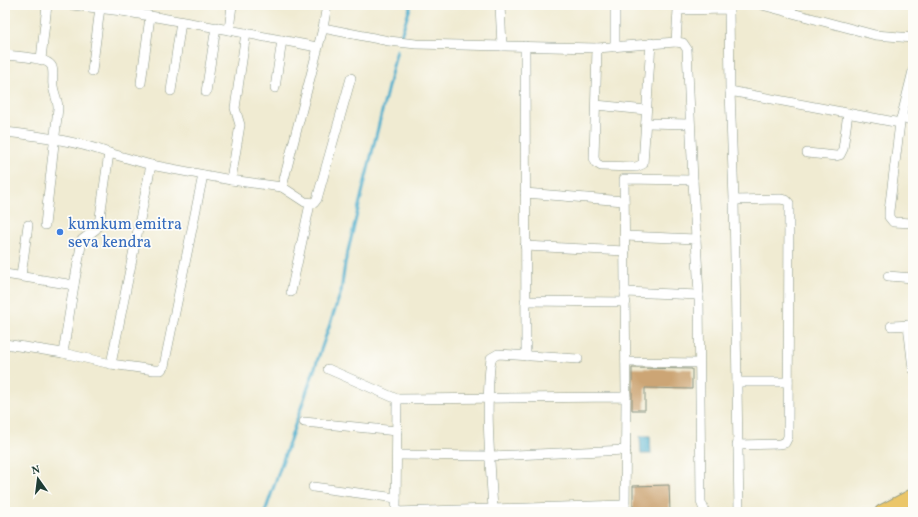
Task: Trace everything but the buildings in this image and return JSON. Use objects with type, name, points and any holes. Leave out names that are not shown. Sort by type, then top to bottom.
[{"type":"main road","points":[[882,512],[913,496]]},
{"type":"street","points":[[40,59],[47,5]]},
{"type":"street","points":[[72,5],[100,8],[123,8],[150,17],[216,27],[317,47]]},
{"type":"street","points":[[229,30],[232,5]]},
{"type":"street","points":[[282,187],[323,28],[327,5]]},
{"type":"street","points":[[500,5],[502,46]]},
{"type":"street","points":[[615,5],[615,47]]},
{"type":"street","points":[[762,5],[874,35],[913,38]]},
{"type":"street","points":[[676,42],[678,8],[729,7],[734,200],[738,512]]},
{"type":"street","points":[[92,71],[100,8]]},
{"type":"street","points":[[141,83],[150,17]]},
{"type":"street","points":[[171,91],[181,22]]},
{"type":"street","points":[[206,92],[216,27]]},
{"type":"street","points":[[323,28],[389,41],[502,46],[597,48],[676,42],[683,43],[687,49],[699,295],[702,468],[701,502],[705,512]]},
{"type":"street","points":[[231,180],[240,125],[235,108],[246,33]]},
{"type":"street","points":[[275,88],[282,40]]},
{"type":"street","points":[[597,48],[594,158],[596,163],[609,167],[640,166],[643,164],[651,44]]},
{"type":"street","points":[[525,46],[526,356]]},
{"type":"street","points":[[5,55],[40,59],[48,62],[52,67],[53,88],[58,100],[45,225]]},
{"type":"street","points":[[913,74],[901,120],[889,218],[893,222],[913,223]]},
{"type":"street","points":[[310,204],[314,203],[317,199],[351,78]]},
{"type":"street","points":[[730,91],[848,113],[901,120],[913,120]]},
{"type":"street","points":[[596,105],[646,110]]},
{"type":"street","points":[[807,153],[836,156],[840,155],[843,149],[848,113]]},
{"type":"street","points":[[646,123],[690,124]]},
{"type":"street","points":[[5,132],[96,148],[151,165],[231,180],[282,187],[310,204]]},
{"type":"street","points":[[63,353],[82,240],[96,229],[99,224],[109,153]]},
{"type":"street","points":[[111,364],[151,165]]},
{"type":"street","points":[[397,399],[396,512],[493,509],[625,509],[626,292],[624,167]]},
{"type":"street","points":[[5,344],[63,353],[111,364],[161,370],[164,366],[203,175]]},
{"type":"street","points":[[624,179],[693,180]]},
{"type":"street","points":[[525,193],[624,201]]},
{"type":"street","points":[[734,200],[780,199],[786,200],[789,203],[788,437],[785,443],[738,445]]},
{"type":"street","points":[[291,292],[310,204]]},
{"type":"street","points":[[21,276],[28,225]]},
{"type":"street","points":[[625,236],[696,239]]},
{"type":"street","points":[[525,246],[625,251]]},
{"type":"street","points":[[5,274],[74,285]]},
{"type":"street","points":[[888,276],[913,278]]},
{"type":"street","points":[[626,292],[699,295]]},
{"type":"street","points":[[525,301],[626,302]]},
{"type":"street","points":[[891,326],[911,325],[913,369]]},
{"type":"street","points":[[493,509],[489,399],[491,358],[498,354],[578,359]]},
{"type":"street","points":[[626,362],[699,363]]},
{"type":"street","points":[[328,369],[397,399],[626,397]]},
{"type":"street","points":[[737,382],[788,382]]},
{"type":"street","points":[[304,422],[397,431]]},
{"type":"street","points":[[397,455],[490,456],[626,450]]},
{"type":"street","points":[[313,487],[396,498]]},
{"type":"water","points":[[640,436],[650,436],[651,454],[641,454]]},
{"type":"waterway","points":[[401,35],[411,5]]},
{"type":"waterway","points":[[265,512],[341,292],[345,263],[397,50]]},
{"type":"place","name":"kumkum emitra seva kendra","points":[[60,232]]}]
